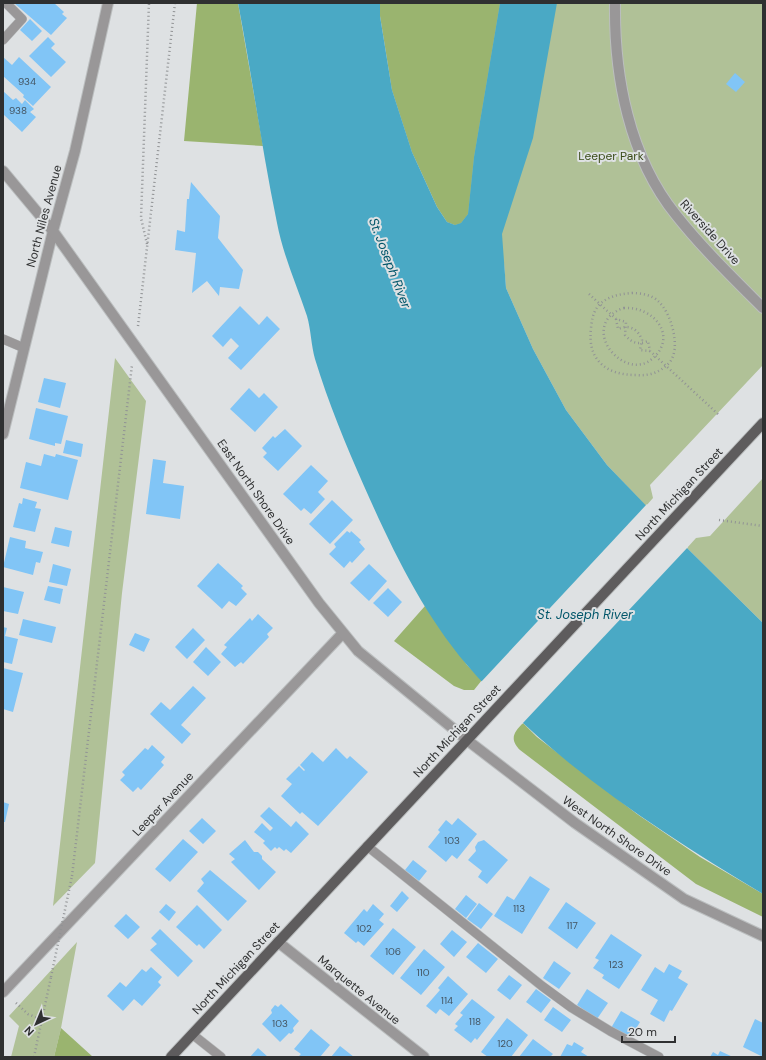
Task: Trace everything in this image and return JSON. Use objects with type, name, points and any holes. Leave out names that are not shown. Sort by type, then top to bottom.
[{"type":"main road","name":"North Michigan Street","points":[[171,1057],[763,423]]},
{"type":"street","name":"North Niles Avenue","points":[[3,434],[53,231],[75,151],[108,3]]},
{"type":"street","name":"Riverside Drive","points":[[615,3],[615,21],[625,108],[637,146],[654,182],[675,214],[685,226],[763,308]]},
{"type":"street","name":"East North Shore Drive","points":[[3,171],[53,231],[342,634],[358,651],[467,740]]},
{"type":"street","name":"Leeper Avenue","points":[[3,992],[342,634]]},
{"type":"street","name":"West North Shore Drive","points":[[467,740],[575,823],[684,898],[763,936]]},
{"type":"street","name":"Marquette Avenue","points":[[278,942],[424,1057]]},
{"type":"lane","points":[[3,40],[22,19],[6,3]]},
{"type":"lane","points":[[3,339],[24,348]]},
{"type":"lane","points":[[367,846],[560,999],[610,1031],[659,1057]]},
{"type":"lane","points":[[192,1034],[221,1057]]},
{"type":"path","points":[[147,246],[142,218],[149,3]]},
{"type":"path","points":[[138,323],[176,3]]},
{"type":"path","points":[[632,292],[648,296],[658,301],[668,314],[674,333],[672,357],[666,366],[654,374],[638,376],[623,375],[610,371],[600,364],[594,354],[590,334],[592,318],[600,304],[612,296],[632,292]]},
{"type":"path","points":[[589,294],[616,319],[626,322],[624,327],[625,335],[631,341],[642,343],[648,341],[650,351],[720,416]]},
{"type":"path","points":[[634,307],[652,315],[657,320],[662,337],[661,348],[655,356],[646,362],[629,364],[613,354],[606,343],[604,332],[606,321],[620,308],[634,307]]},
{"type":"path","points":[[616,319],[618,329],[624,327],[635,330],[640,336],[642,343],[640,350],[650,351]]},
{"type":"path","points":[[34,1057],[72,876],[132,366]]},
{"type":"path","points":[[719,520],[763,526]]},
{"type":"path","points":[[16,1004],[28,1014],[42,1020]]},
{"type":"green space","points":[[197,3],[238,3],[263,146],[184,141]]},
{"type":"green space","name":"Leeper Park","points":[[380,3],[763,3],[763,365],[650,485],[653,498],[646,506],[607,465],[566,410],[533,349],[506,288],[504,263],[455,225],[447,222],[412,152],[392,90]]},
{"type":"green space","points":[[380,3],[500,3],[474,157],[468,214],[461,223],[455,225],[447,222],[437,207],[412,152],[392,90],[380,16]]},
{"type":"green space","points":[[115,358],[146,401],[122,593],[95,863],[53,906]]},
{"type":"green space","points":[[763,478],[763,623],[687,548],[696,538],[710,536]]},
{"type":"green space","points":[[425,606],[467,665],[482,680],[474,690],[464,690],[454,686],[394,641]]},
{"type":"green space","points":[[523,723],[537,737],[637,814],[700,857],[763,894],[763,917],[696,884],[520,750],[515,742],[514,736],[517,729]]},
{"type":"green space","points":[[77,942],[54,1057],[11,1057],[19,1026],[9,1016]]},
{"type":"green space","points":[[61,1028],[93,1057],[54,1057]]},
{"type":"water","name":"St. Joseph River","points":[[238,3],[380,3],[380,16],[392,90],[412,152],[437,207],[447,222],[455,225],[461,223],[468,214],[474,157],[500,3],[557,3],[533,138],[502,234],[506,288],[533,349],[566,410],[607,465],[687,548],[763,623],[763,894],[644,819],[568,762],[532,732],[498,699],[467,665],[436,624],[422,602],[397,556],[364,486],[338,423],[315,359],[307,316],[286,259],[277,223]]},
{"type":"pier","points":[[647,504],[688,547],[522,724],[481,682]]},
{"type":"building","points":[[14,3],[54,3],[64,12],[62,14],[67,18],[51,35]]},
{"type":"building","points":[[30,19],[42,31],[32,41],[20,30]]},
{"type":"building","points":[[48,37],[55,44],[51,48],[66,62],[51,77],[29,56]]},
{"type":"building","points":[[3,57],[12,65],[19,57],[51,87],[33,106],[23,97],[24,95],[3,76]]},
{"type":"building","points":[[735,73],[745,82],[736,92],[726,84]]},
{"type":"building","points":[[3,91],[13,100],[16,98],[22,104],[25,100],[34,109],[30,112],[36,117],[22,132],[3,114]]},
{"type":"building","points":[[191,182],[220,216],[218,238],[243,270],[239,289],[220,287],[219,296],[207,281],[192,293],[196,253],[175,250],[177,230],[185,232],[187,199],[189,199]]},
{"type":"building","points":[[240,306],[259,325],[267,316],[280,329],[241,370],[228,358],[239,346],[231,338],[223,347],[212,336]]},
{"type":"building","points":[[44,378],[66,383],[60,408],[38,402]]},
{"type":"building","points":[[249,388],[259,398],[264,393],[278,407],[255,432],[230,409]]},
{"type":"building","points":[[36,408],[68,416],[61,444],[55,443],[55,446],[29,439]]},
{"type":"building","points":[[285,429],[302,446],[278,471],[263,457],[267,453],[262,448],[273,436],[275,438]]},
{"type":"building","points":[[66,440],[83,444],[81,457],[63,453]]},
{"type":"building","points":[[44,454],[55,457],[56,454],[78,460],[68,500],[20,488],[26,462],[41,466]]},
{"type":"building","points":[[153,459],[166,461],[163,483],[184,486],[180,519],[146,514]]},
{"type":"building","points":[[311,465],[328,481],[318,492],[325,499],[311,514],[304,508],[301,511],[283,494]]},
{"type":"building","points":[[23,498],[37,502],[35,508],[41,509],[35,532],[13,527],[19,503],[22,504]]},
{"type":"building","points":[[332,500],[353,520],[330,544],[309,524]]},
{"type":"building","points":[[55,527],[72,531],[69,547],[51,543]]},
{"type":"building","points":[[347,531],[350,533],[351,531],[361,540],[359,542],[365,549],[352,563],[350,561],[344,568],[329,554],[336,547],[334,544]]},
{"type":"building","points":[[10,537],[26,541],[25,548],[43,552],[40,563],[36,562],[33,575],[3,567]]},
{"type":"building","points":[[218,563],[243,586],[241,588],[247,594],[236,606],[229,601],[222,609],[197,586]]},
{"type":"building","points":[[53,564],[71,569],[67,586],[49,582]]},
{"type":"building","points":[[369,564],[387,581],[369,601],[350,583]]},
{"type":"building","points":[[48,586],[63,589],[60,604],[44,600]]},
{"type":"building","points":[[3,587],[24,592],[18,614],[3,611]]},
{"type":"building","points":[[388,588],[402,602],[388,617],[373,603]]},
{"type":"building","points":[[258,614],[273,628],[267,634],[269,637],[243,664],[241,662],[235,667],[221,654],[227,647],[224,645],[250,618],[252,621]]},
{"type":"building","points":[[23,619],[56,627],[52,643],[19,635]]},
{"type":"building","points":[[3,627],[7,628],[5,636],[18,639],[12,664],[3,662]]},
{"type":"building","points":[[193,628],[205,640],[187,659],[175,647]]},
{"type":"building","points":[[135,633],[150,639],[144,652],[129,645]]},
{"type":"building","points":[[206,647],[221,662],[208,676],[193,662]]},
{"type":"building","points":[[3,668],[23,673],[13,712],[3,709]]},
{"type":"building","points":[[193,686],[206,698],[181,725],[191,734],[182,744],[150,714],[161,702],[170,710]]},
{"type":"building","points":[[152,745],[165,757],[161,762],[164,765],[141,790],[138,787],[133,792],[120,780],[125,775],[122,772],[145,748],[148,750]]},
{"type":"building","points":[[336,748],[347,759],[350,756],[368,772],[318,826],[302,812],[300,814],[281,796],[292,784],[286,779],[299,766],[304,771],[305,770],[300,765],[312,752],[323,762]]},
{"type":"building","points":[[3,802],[9,804],[5,822],[3,822]]},
{"type":"building","points":[[269,807],[291,827],[296,821],[309,834],[291,853],[286,849],[284,851],[279,847],[277,849],[275,847],[271,851],[263,843],[265,841],[254,832],[262,823],[270,831],[273,828],[260,816]]},
{"type":"building","points":[[202,818],[216,831],[203,844],[189,831]]},
{"type":"building","points":[[458,818],[477,834],[457,859],[452,855],[446,862],[428,847],[440,832],[438,830],[446,820],[452,825]]},
{"type":"building","points":[[183,839],[198,852],[170,882],[155,869]]},
{"type":"building","points":[[245,840],[254,852],[258,852],[262,856],[262,859],[276,872],[259,890],[231,862],[235,859],[229,854]]},
{"type":"building","points":[[484,840],[508,860],[487,884],[478,877],[482,871],[468,860],[476,851],[475,847],[478,842]]},
{"type":"building","points":[[413,860],[427,871],[419,881],[405,870]]},
{"type":"building","points":[[210,870],[247,901],[228,921],[197,891],[204,883],[201,879]]},
{"type":"building","points":[[530,876],[550,889],[522,934],[494,916],[507,896],[514,900]]},
{"type":"building","points":[[402,891],[409,898],[397,912],[390,906]]},
{"type":"building","points":[[466,895],[477,904],[466,918],[455,909]]},
{"type":"building","points":[[566,902],[596,923],[577,949],[548,928]]},
{"type":"building","points":[[479,903],[493,914],[481,929],[467,919]]},
{"type":"building","points":[[166,904],[176,912],[169,921],[159,912]]},
{"type":"building","points":[[373,904],[384,914],[379,920],[384,924],[364,946],[358,941],[356,943],[344,933],[364,909],[367,912]]},
{"type":"building","points":[[197,905],[222,930],[204,949],[199,944],[197,946],[176,927]]},
{"type":"building","points":[[126,914],[140,927],[128,939],[114,926]]},
{"type":"building","points":[[393,928],[416,947],[393,975],[370,956]]},
{"type":"building","points":[[160,929],[193,961],[178,977],[150,950],[157,944],[151,938]]},
{"type":"building","points":[[452,930],[467,942],[454,957],[440,944]]},
{"type":"building","points":[[611,934],[642,955],[619,989],[602,978],[604,975],[593,968],[599,960],[595,958]]},
{"type":"building","points":[[478,943],[498,959],[486,973],[466,957]]},
{"type":"building","points":[[424,949],[445,967],[421,995],[400,978]]},
{"type":"building","points":[[554,961],[571,973],[559,989],[543,978]]},
{"type":"building","points":[[669,964],[682,971],[678,978],[688,984],[672,1011],[670,1010],[664,1022],[650,1014],[658,1000],[641,990],[655,967],[664,973]]},
{"type":"building","points":[[151,967],[162,977],[158,982],[161,985],[142,1006],[134,999],[123,1011],[107,996],[120,982],[126,987],[142,969],[146,972]]},
{"type":"building","points":[[509,975],[522,985],[510,1000],[497,990]]},
{"type":"building","points":[[448,976],[468,994],[449,1016],[440,1009],[436,1014],[426,1006],[440,990],[438,988]]},
{"type":"building","points":[[536,989],[551,1000],[541,1013],[526,1002]]},
{"type":"building","points":[[587,989],[608,1003],[597,1019],[577,1005]]},
{"type":"building","points":[[472,999],[495,1017],[477,1040],[475,1038],[471,1043],[454,1030],[458,1026],[455,1024],[463,1015],[460,1013]]},
{"type":"building","points":[[281,1004],[299,1021],[293,1028],[294,1031],[291,1034],[289,1033],[280,1042],[262,1024],[272,1013],[271,1010],[275,1005],[278,1007]]},
{"type":"building","points":[[553,1007],[571,1020],[562,1032],[544,1020]]},
{"type":"building","points":[[621,1011],[640,1022],[630,1039],[611,1028]]},
{"type":"building","points":[[507,1018],[528,1035],[511,1057],[488,1057],[481,1052]]},
{"type":"building","points":[[755,1019],[763,1023],[763,1057],[743,1047]]},
{"type":"building","points":[[311,1029],[330,1045],[320,1057],[298,1057],[301,1054],[294,1049]]},
{"type":"building","points":[[533,1039],[553,1054],[550,1057],[519,1057]]},
{"type":"building","points":[[574,1042],[584,1048],[581,1052],[589,1057],[560,1057],[567,1044],[572,1046]]},
{"type":"building","points":[[340,1046],[354,1057],[331,1057]]},
{"type":"building","points":[[258,1048],[268,1057],[250,1057]]},
{"type":"building","points":[[720,1051],[733,1057],[710,1057],[713,1052],[718,1055]]}]
